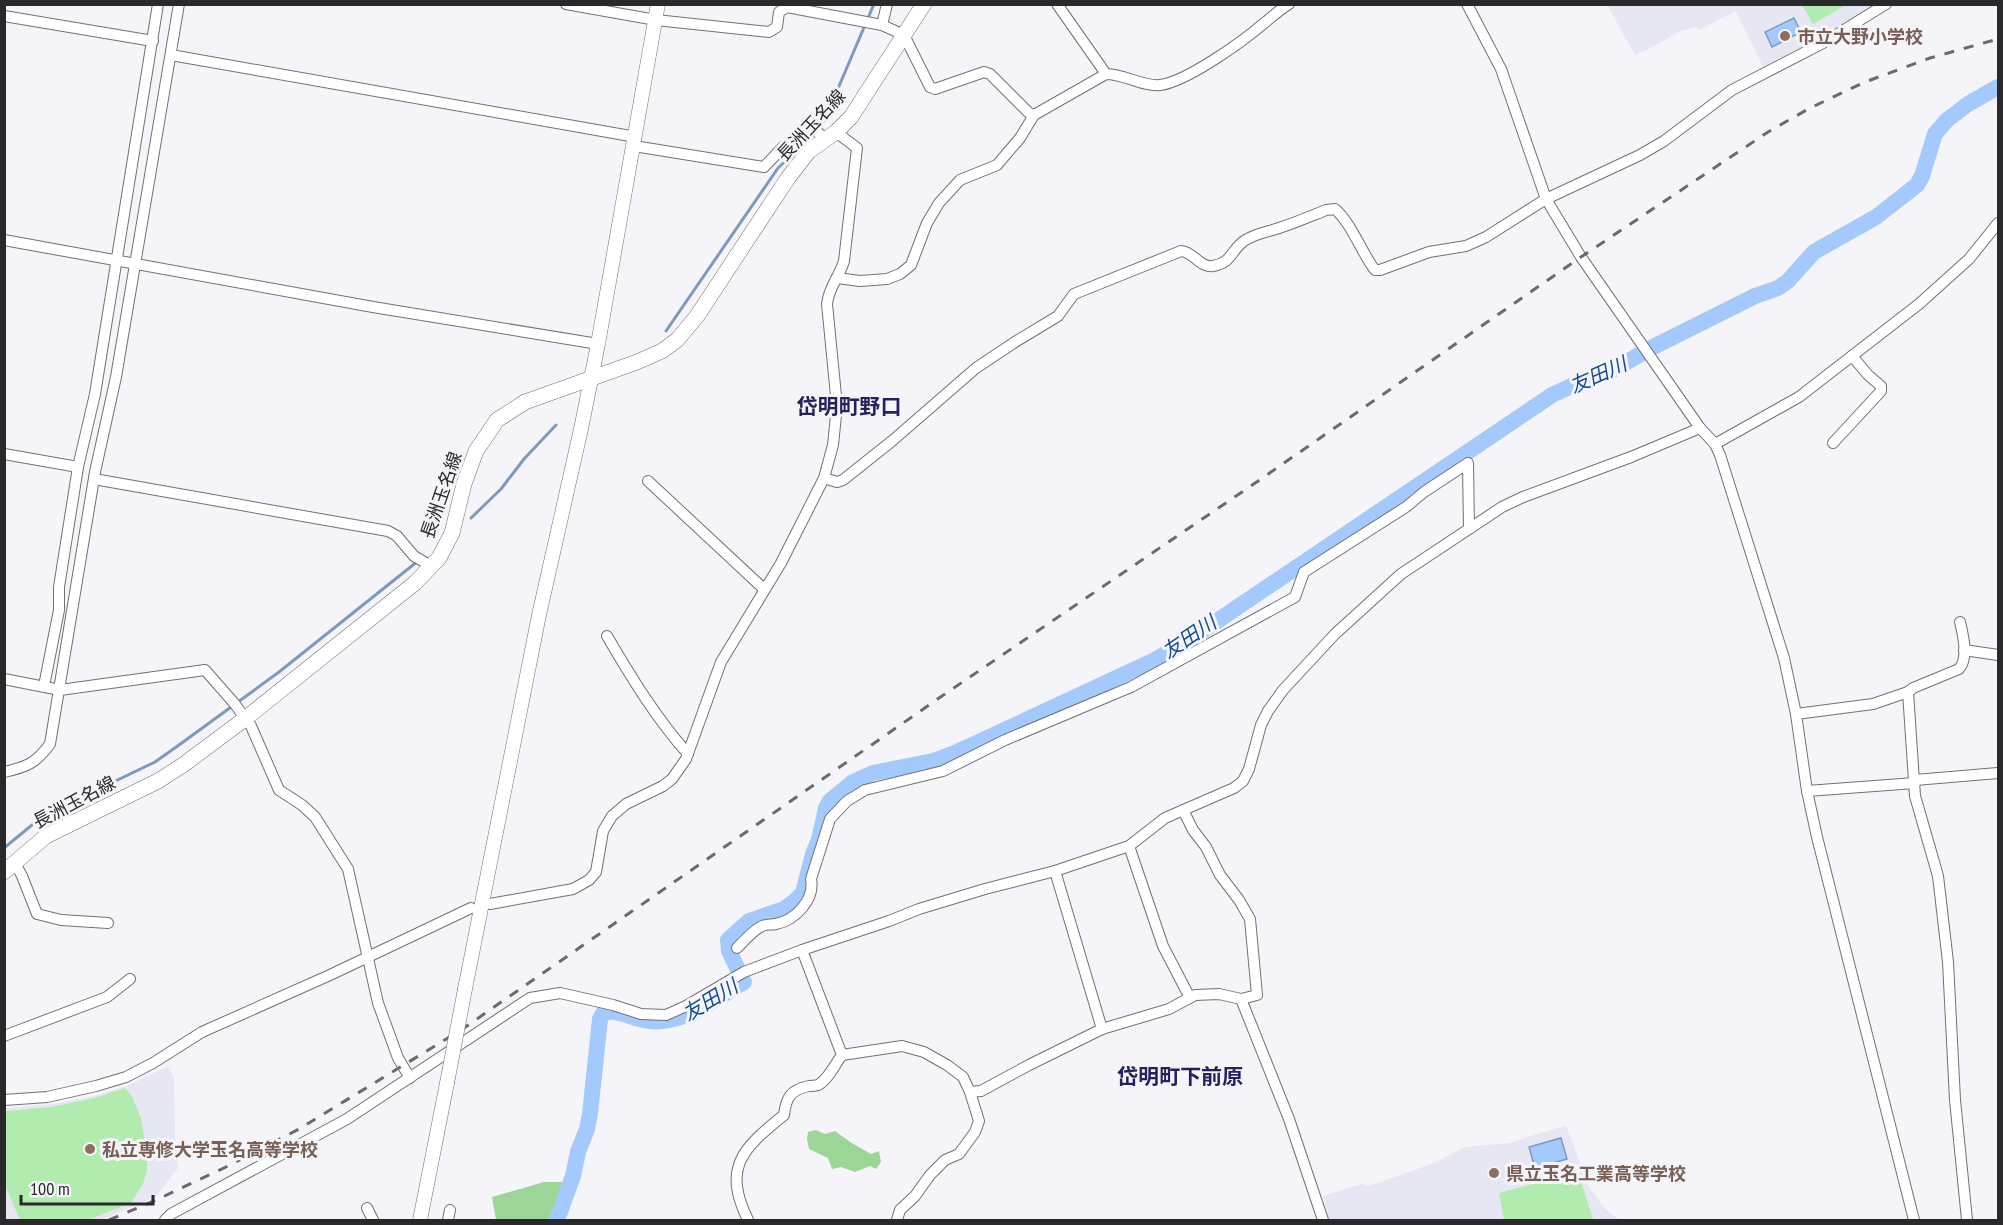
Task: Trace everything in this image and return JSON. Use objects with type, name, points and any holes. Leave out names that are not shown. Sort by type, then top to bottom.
[{"type":"main road","name":"長洲玉名線","points":[[10,868],[46,836],[158,781],[183,765],[239,709],[415,583],[439,558],[452,533],[464,484],[476,452],[498,420],[525,402],[653,355],[676,340],[697,316],[788,178],[809,151],[824,133],[851,117],[924,4]]},
{"type":"street","points":[[44,686],[59,610],[59,587],[78,467],[95,394],[158,4]]},
{"type":"street","points":[[4,772],[24,768],[39,759],[50,744],[94,479],[116,377],[179,4]]},
{"type":"street","points":[[566,4],[656,20],[769,32],[777,27],[779,12],[787,7],[882,25],[904,35],[930,87],[936,89],[984,72],[990,74],[1034,116]]},
{"type":"street","points":[[420,1221],[538,615],[598,344],[658,4]]},
{"type":"street","points":[[882,25],[887,4]]},
{"type":"street","points":[[1057,4],[1106,74]]},
{"type":"street","points":[[837,278],[860,281],[887,279],[900,274],[911,265],[927,223],[939,203],[960,180],[997,165],[1020,138],[1034,116],[1106,74],[1118,74],[1155,86],[1164,85],[1210,62],[1264,24],[1275,8],[1289,4]]},
{"type":"street","points":[[1467,4],[1501,69],[1546,199],[1581,257],[1700,428],[1715,444],[1777,633],[1796,714],[1807,791],[1841,937],[1914,1221]]},
{"type":"street","points":[[824,478],[837,482],[843,480],[976,368],[1058,316],[1074,294],[1181,251],[1188,252],[1205,266],[1227,262],[1242,242],[1326,210],[1335,209],[1342,215],[1365,257],[1375,270],[1429,252],[1466,246],[1486,237],[1546,199],[1640,155],[1664,141],[1732,90],[1823,43],[1886,4]]},
{"type":"street","points":[[4,16],[153,41]]},
{"type":"street","points":[[171,55],[764,166],[783,147],[810,127],[857,148],[844,261],[829,290],[827,304],[837,406],[833,445],[824,478],[781,563],[721,662],[688,754],[672,779],[663,786],[626,804],[612,816],[603,831],[596,872],[589,880],[573,889],[490,904]]},
{"type":"street","points":[[1715,444],[1799,397],[1852,356],[1942,284],[1969,259],[1998,223]]},
{"type":"street","points":[[4,240],[136,262],[373,307],[598,344]]},
{"type":"street","points":[[1833,443],[1881,390],[1881,386],[1852,356]]},
{"type":"street","points":[[165,1221],[171,1214],[347,1119],[530,998],[560,993],[641,1014],[666,1015],[686,1006],[741,973],[802,950],[919,909],[1055,871],[1129,846],[1165,818],[1234,788],[1242,781],[1249,769],[1261,725],[1268,711],[1301,669],[1342,627],[1401,574],[1502,507],[1700,428]]},
{"type":"street","points":[[4,454],[78,467]]},
{"type":"street","points":[[737,948],[753,932],[766,925],[778,924],[801,911],[813,888],[811,879],[830,819],[848,801],[865,789],[943,771],[1005,740],[1131,687],[1295,597],[1304,572],[1406,507],[1424,492],[1468,464],[1469,529]]},
{"type":"street","points":[[94,479],[388,531],[397,536],[414,556],[431,566]]},
{"type":"street","points":[[648,481],[764,589]]},
{"type":"street","points":[[1796,714],[1874,704],[1908,692],[1959,669],[1963,666],[1964,650],[1960,622]]},
{"type":"street","points":[[607,636],[634,682],[673,737],[688,754]]},
{"type":"street","points":[[1964,650],[1998,655]]},
{"type":"street","points":[[4,679],[60,690],[205,670],[251,726],[279,790],[302,805],[315,817],[348,869],[378,1003],[398,1058],[410,1078]]},
{"type":"street","points":[[1908,692],[1919,813],[1938,876],[1948,962],[1955,1100],[1967,1221]]},
{"type":"street","points":[[1807,791],[1998,773]]},
{"type":"street","points":[[970,1092],[981,1091],[1102,1029],[1169,1009],[1195,994],[1219,994],[1241,999],[1257,995],[1250,919],[1220,875],[1183,810]]},
{"type":"street","points":[[1129,846],[1163,946],[1190,998]]},
{"type":"street","points":[[10,868],[22,876],[37,914],[61,920],[108,922]]},
{"type":"street","points":[[1055,871],[1102,1029]]},
{"type":"street","points":[[4,1100],[47,1096],[126,1077],[202,1032],[471,908]]},
{"type":"street","points":[[802,950],[842,1055]]},
{"type":"street","points":[[4,1036],[107,997],[129,980]]},
{"type":"street","points":[[1241,999],[1289,1119],[1323,1221]]},
{"type":"street","points":[[748,1221],[735,1186],[739,1167],[747,1148],[760,1133],[784,1115],[786,1101],[793,1092],[818,1085],[826,1078],[842,1055],[902,1046],[924,1052],[963,1077],[979,1121],[975,1132],[959,1154],[945,1160],[930,1175],[915,1196],[900,1210],[897,1221]]},
{"type":"street","points":[[367,1209],[373,1221]]},
{"type":"shaded area","name":"市立大野小学校","points":[[1607,5],[1876,5],[1763,67],[1736,11],[1700,30],[1696,27],[1681,31],[1635,55]]},
{"type":"shaded area","name":"私立専修大学玉名高等学校","points":[[168,1066],[174,1078],[178,1168],[156,1197],[101,1220],[5,1220],[4,1108],[53,1104],[94,1096],[129,1085]]},
{"type":"shaded area","name":"県立玉名工業高等学校","points":[[1566,1125],[1589,1187],[1605,1209],[1620,1220],[1329,1220],[1323,1196],[1362,1184],[1369,1186],[1434,1163],[1465,1147],[1509,1143]]},
{"type":"green space","points":[[1802,5],[1846,5],[1813,24]]},
{"type":"green space","name":"私立専修大学玉名高等学校","points":[[125,1088],[132,1096],[141,1118],[147,1155],[147,1170],[143,1184],[131,1203],[88,1220],[20,1220],[5,1185],[5,1111],[51,1107],[94,1098]]},
{"type":"green space","points":[[816,1130],[825,1134],[835,1131],[871,1154],[879,1151],[881,1162],[876,1169],[870,1166],[855,1172],[841,1167],[832,1169],[828,1158],[809,1149],[808,1132]]},
{"type":"green space","points":[[1578,1172],[1593,1219],[1504,1220],[1499,1193]]},
{"type":"green space","points":[[544,1182],[565,1182],[552,1220],[496,1220],[492,1197]]},
{"type":"water","points":[[1794,18],[1801,32],[1772,47],[1765,32]]},
{"type":"water","points":[[1561,1138],[1567,1159],[1535,1168],[1529,1147]]},
{"type":"waterway","points":[[818,129],[825,119],[874,4]]},
{"type":"waterway","name":"友田川","points":[[557,1220],[587,1129],[600,1019],[604,1012],[610,1011],[650,1021],[675,1019],[699,1009],[744,982],[729,951],[728,940],[749,921],[784,909],[803,893],[826,808],[830,801],[853,782],[873,773],[933,761],[955,753],[1155,660],[1186,642],[1552,395],[1609,372],[1655,346],[1755,296],[1778,288],[1788,281],[1814,252],[1876,217],[1917,185],[1935,134],[1947,120],[1968,104],[1998,87]]},
{"type":"waterway","points":[[666,331],[778,168],[814,134]]},
{"type":"waterway","points":[[471,518],[501,489],[524,459],[556,425]]},
{"type":"waterway","points":[[4,848],[49,813],[155,762],[279,672],[418,561]]},
{"type":"railway","points":[[109,1220],[226,1167],[299,1129],[461,1030],[942,696],[1581,257],[1768,132],[1810,108],[1865,82],[1930,58],[1998,39]]},
{"type":"place","name":"市立大野小学校","points":[[1785,36]]},
{"type":"place","name":"私立専修大学玉名高等学校","points":[[90,1149]]},
{"type":"place","name":"県立玉名工業高等学校","points":[[1494,1173]]},
{"type":"district","name":"岱明町野口","points":[[849,406]]},
{"type":"district","name":"岱明町下前原","points":[[1180,1076]]}]
